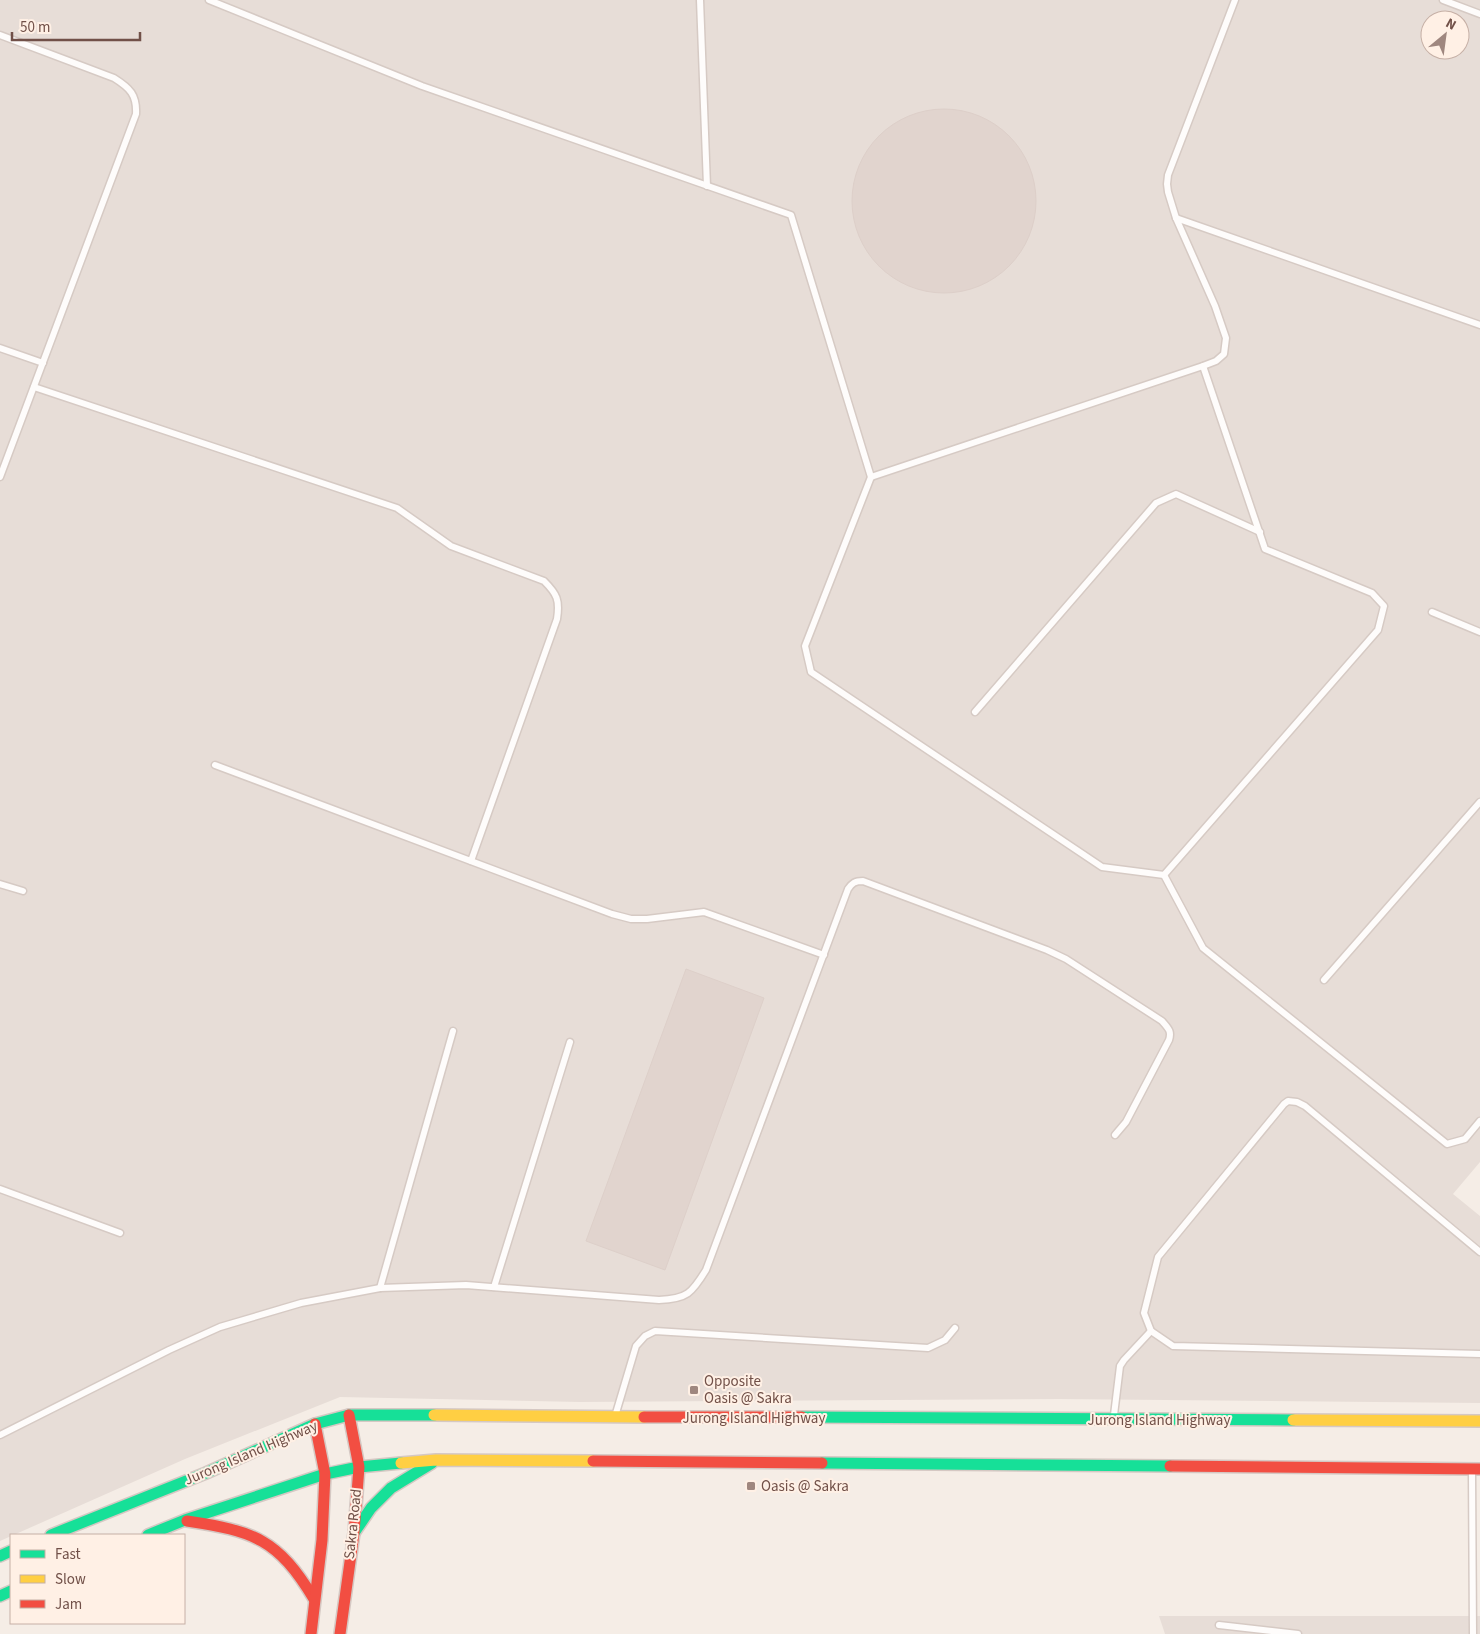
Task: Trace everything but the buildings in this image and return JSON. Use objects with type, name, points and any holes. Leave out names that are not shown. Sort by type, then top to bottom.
[{"type":"main road","name":"Jurong Island Highway","points":[[54,1534],[206,1473],[316,1424],[349,1415],[1480,1421]]},
{"type":"main road","name":"Sakra Road","points":[[340,1634],[354,1533],[358,1467],[349,1415]]},
{"type":"main road","name":"Sakra Road","points":[[311,1634],[322,1540],[325,1474],[316,1424]]},
{"type":"main road","points":[[354,1533],[371,1508],[391,1488],[436,1460]]},
{"type":"main road","points":[[150,1534],[184,1520],[325,1474],[358,1467],[436,1460],[1476,1469]]},
{"type":"main road","points":[[184,1520],[245,1532],[273,1547],[298,1573],[314,1599]]},
{"type":"lane","points":[[209,0],[422,86],[790,215],[870,477],[805,646],[811,672],[1102,868],[1164,874]]},
{"type":"lane","points":[[700,0],[707,186]]},
{"type":"lane","points":[[870,477],[1216,362],[1224,354],[1226,338],[1215,306],[1176,218],[1166,184],[1235,0]]},
{"type":"lane","points":[[1443,0],[1480,14]]},
{"type":"lane","points":[[0,35],[114,78],[127,87],[134,96],[137,106],[136,114],[0,477]]},
{"type":"lane","points":[[1176,218],[1480,325]]},
{"type":"lane","points":[[0,348],[43,363]]},
{"type":"lane","points":[[1164,874],[1378,630],[1384,606],[1372,593],[1265,549],[1203,366]]},
{"type":"lane","points":[[34,386],[397,508],[451,546],[544,581],[558,599],[557,619],[471,861]]},
{"type":"lane","points":[[975,712],[1156,503],[1176,494],[1260,532]]},
{"type":"lane","points":[[1432,612],[1480,632]]},
{"type":"lane","points":[[215,765],[612,914],[631,919],[647,919],[704,912],[824,955]]},
{"type":"lane","points":[[1324,980],[1480,802]]},
{"type":"lane","points":[[1164,874],[1203,948],[1447,1144],[1465,1139],[1480,1121]]},
{"type":"lane","points":[[0,1435],[170,1350],[220,1328],[300,1303],[380,1288],[466,1285],[659,1300],[679,1298],[688,1294],[696,1286],[706,1270],[848,889],[852,883],[858,881],[863,881],[1029,943],[1066,959],[1169,1028],[1170,1040],[1126,1122],[1115,1135]]},
{"type":"lane","points":[[0,884],[23,891]]},
{"type":"lane","points":[[380,1288],[453,1031]]},
{"type":"lane","points":[[494,1287],[570,1042]]},
{"type":"lane","points":[[1480,1252],[1305,1106],[1297,1102],[1288,1101],[1158,1257],[1144,1313],[1151,1330],[1173,1346],[1480,1354]]},
{"type":"lane","points":[[0,1189],[120,1233]]},
{"type":"lane","points":[[615,1417],[636,1346],[645,1336],[655,1331],[928,1348],[945,1340],[956,1328]]},
{"type":"lane","points":[[1113,1420],[1120,1366],[1151,1330]]},
{"type":"lane","points":[[1474,1634],[1476,1469]]},
{"type":"lane","points":[[1219,1625],[1298,1634]]},
{"type":"shaded area","points":[[0,0],[1480,0],[1480,1162],[1453,1194],[1480,1216],[1480,1403],[1059,1399],[580,1402],[340,1397],[185,1459],[16,1534],[10,1534],[10,1537],[0,1541]]},
{"type":"shaded area","points":[[1159,1616],[1480,1616],[1480,1634],[1165,1634]]},
{"type":"traffic: fast","points":[[54,1534],[206,1473],[315,1424],[349,1415],[434,1415]]},
{"type":"traffic: fast","points":[[802,1417],[1293,1420]]},
{"type":"traffic: fast","points":[[150,1534],[185,1520],[325,1474],[359,1467],[401,1463]]},
{"type":"traffic: fast","points":[[354,1533],[371,1508],[391,1488],[432,1463]]},
{"type":"traffic: fast","points":[[822,1463],[1170,1466]]},
{"type":"traffic: fast","points":[[0,1556],[10,1551]]},
{"type":"traffic: fast","points":[[0,1596],[10,1591]]},
{"type":"traffic: slow","points":[[434,1415],[644,1417]]},
{"type":"traffic: slow","points":[[1293,1420],[1480,1421]]},
{"type":"traffic: slow","points":[[401,1463],[436,1460],[593,1461]]},
{"type":"traffic: jam","points":[[340,1634],[354,1533],[359,1467],[349,1415]]},
{"type":"traffic: jam","points":[[644,1417],[802,1417]]},
{"type":"traffic: jam","points":[[311,1634],[322,1540],[325,1474],[315,1424]]},
{"type":"traffic: jam","points":[[593,1461],[822,1463]]},
{"type":"traffic: jam","points":[[1170,1466],[1480,1469]]},
{"type":"traffic: jam","points":[[187,1521],[230,1529],[262,1541],[288,1563],[314,1599]]},
{"type":"place","name":"Opposite Oasis @ Sakra","points":[[694,1390]]},
{"type":"place","name":"Oasis @ Sakra","points":[[751,1486]]}]
